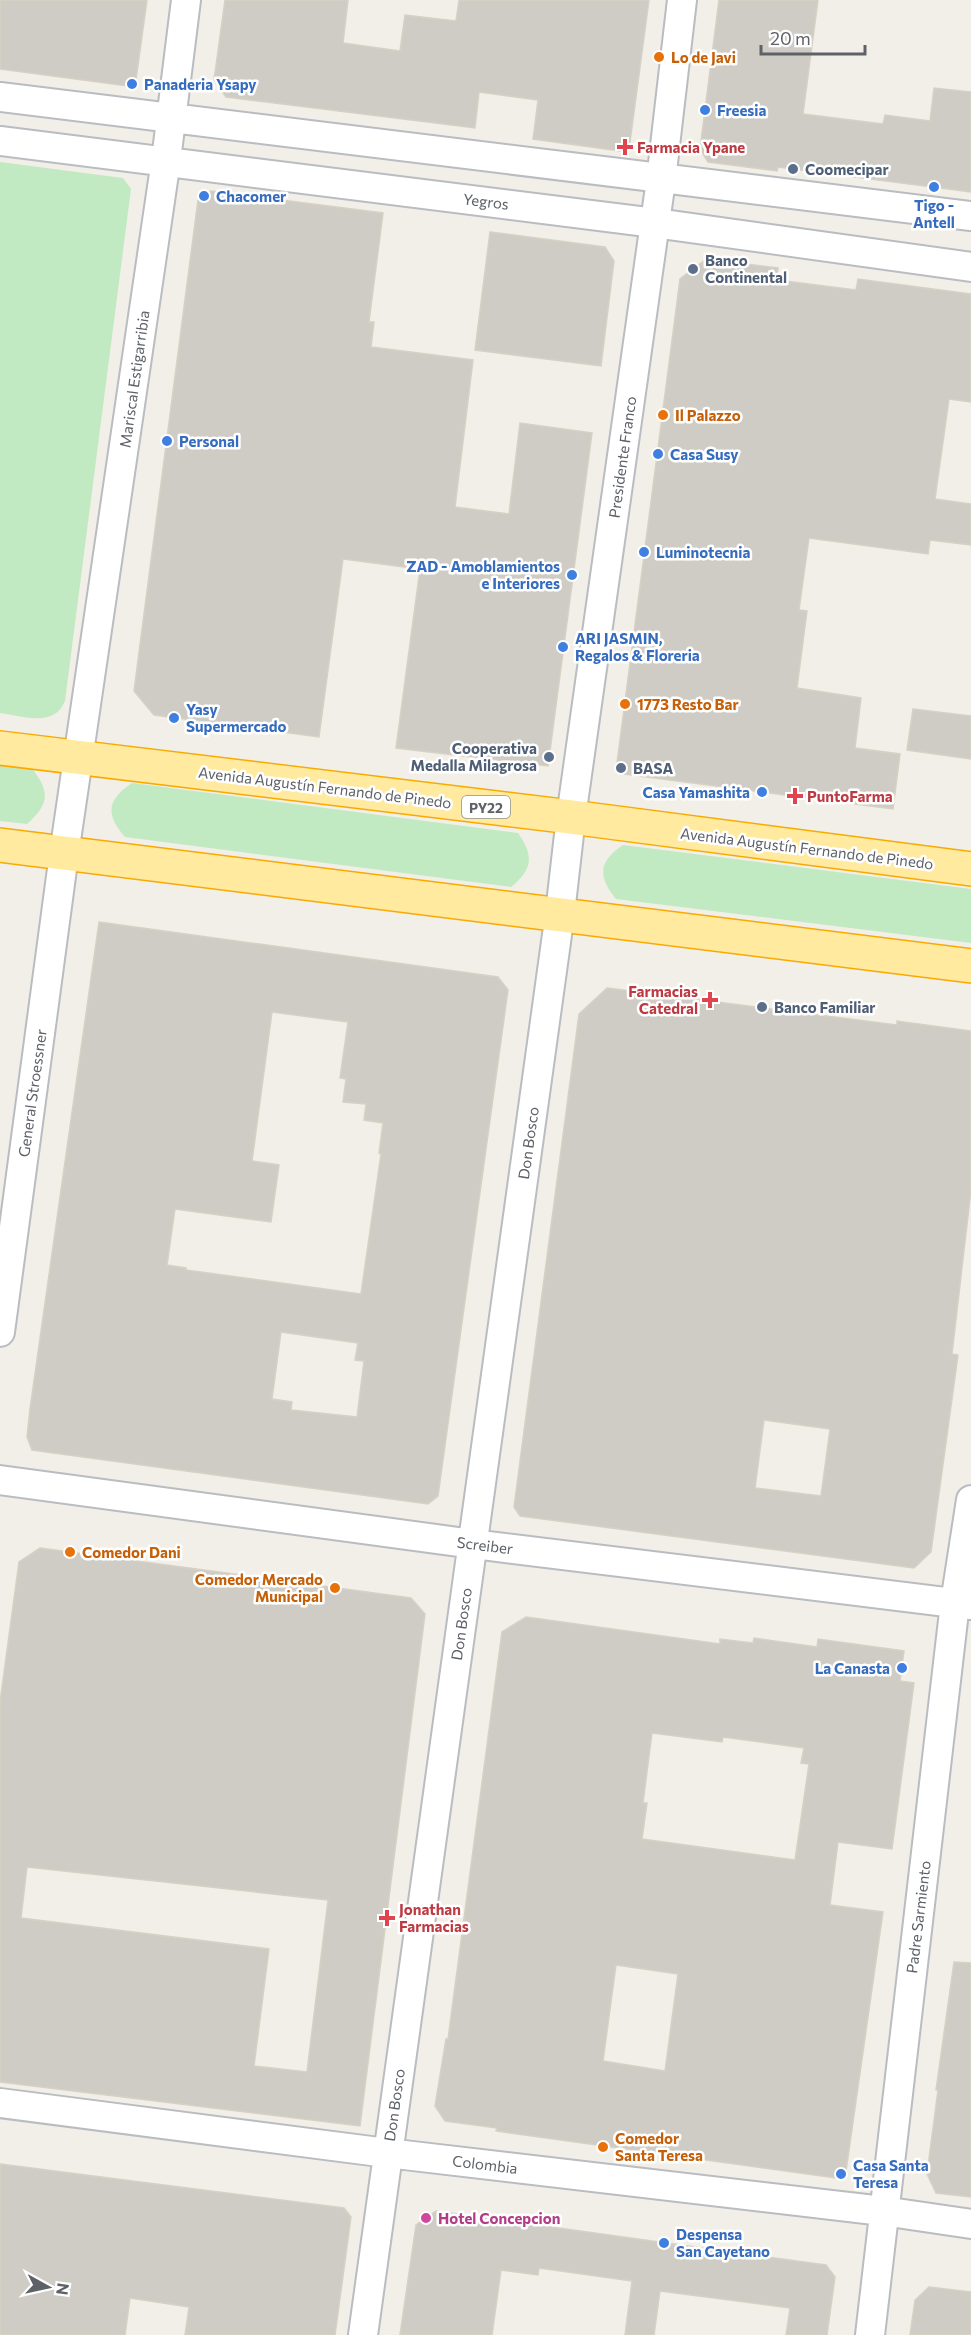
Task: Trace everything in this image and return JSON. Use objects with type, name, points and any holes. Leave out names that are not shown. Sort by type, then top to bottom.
[{"type":"highway","name":"Avenida Augustín Fernando de Pinedo","points":[[0,748],[571,817],[971,869]]},
{"type":"highway","points":[[0,845],[971,966]]},
{"type":"street","name":"Mariscal Estigarribia","points":[[64,854],[166,160],[186,0]]},
{"type":"street","name":"Presidente Franco","points":[[560,913],[571,817],[662,180],[682,0]]},
{"type":"street","points":[[0,97],[662,180],[971,216]]},
{"type":"street","name":"Yegros","points":[[0,141],[656,223],[971,267]]},
{"type":"street","name":"General Stroessner","points":[[0,1332],[64,854]]},
{"type":"street","name":"Don Bosco","points":[[363,2335],[560,913]]},
{"type":"street","name":"Screiber","points":[[0,1480],[473,1544],[963,1604]]},
{"type":"street","name":"Padre Sarmiento","points":[[870,2335],[883,2211],[963,1604],[971,1500]]},
{"type":"street","name":"Colombia","points":[[0,2103],[387,2153],[883,2211],[971,2224]]},
{"type":"green space","points":[[0,162],[123,178],[131,189],[65,701],[53,715],[37,718],[0,713]]},
{"type":"green space","points":[[0,765],[33,770],[43,785],[45,798],[43,805],[27,824],[0,821]]},
{"type":"green space","points":[[132,783],[518,833],[527,849],[529,862],[524,874],[511,887],[125,837],[114,821],[112,808],[118,795]]},
{"type":"green space","points":[[623,845],[971,889],[971,943],[616,899],[606,883],[603,869],[609,857]]},
{"type":"building","points":[[0,0],[147,0],[135,87],[0,69]]},
{"type":"building","points":[[225,0],[348,0],[343,43],[400,51],[405,15],[456,21],[459,0],[649,0],[630,142],[620,151],[533,139],[538,100],[479,92],[475,128],[226,97],[214,80]]},
{"type":"building","points":[[719,0],[818,0],[803,114],[883,124],[885,115],[930,121],[934,88],[971,92],[971,192],[778,167],[777,171],[708,162],[700,149]]},
{"type":"building","points":[[211,191],[383,213],[369,322],[374,322],[371,347],[473,360],[455,507],[509,514],[520,423],[592,433],[548,766],[396,748],[420,569],[343,559],[319,737],[154,715],[134,691],[198,200]]},
{"type":"building","points":[[490,232],[605,247],[614,261],[601,366],[475,350]]},
{"type":"building","points":[[706,259],[778,268],[777,280],[856,290],[858,279],[971,294],[971,402],[949,399],[935,499],[971,504],[971,545],[930,540],[928,554],[809,538],[799,610],[807,611],[797,688],[861,698],[855,748],[900,754],[893,809],[624,774],[617,763],[680,279]]},
{"type":"building","points":[[913,709],[971,716],[971,759],[907,750]]},
{"type":"building","points":[[99,922],[498,977],[508,990],[438,1496],[428,1504],[32,1450],[27,1437]],"holes":[[[272,1012],[348,1022],[340,1078],[346,1079],[343,1102],[366,1104],[364,1120],[383,1123],[379,1153],[381,1154],[361,1294],[186,1270],[186,1268],[167,1265],[175,1209],[271,1222],[279,1165],[252,1161]],[[281,1332],[358,1343],[355,1360],[364,1361],[357,1417],[291,1410],[292,1402],[272,1399]]]},
{"type":"building","points":[[607,988],[897,1025],[897,1021],[971,1031],[971,1190],[952,1354],[958,1355],[931,1552],[914,1568],[520,1516],[514,1507],[579,1014]],"holes":[[[764,1420],[830,1429],[821,1496],[755,1488]]]},
{"type":"building","points":[[40,1548],[411,1598],[425,1614],[360,2126],[0,2082],[0,1702],[19,1562]],"holes":[[[27,1867],[328,1900],[307,2072],[254,2066],[269,1949],[21,1918]]]},
{"type":"building","points":[[526,1617],[720,1644],[720,1639],[753,1643],[754,1638],[817,1647],[818,1639],[904,1651],[900,1681],[914,1683],[892,1849],[838,1842],[830,1905],[883,1912],[846,2171],[836,2178],[496,2131],[497,2128],[445,2121],[435,2106],[446,2039],[448,2039],[502,1632]],"holes":[[[652,1733],[722,1742],[723,1737],[804,1748],[801,1763],[809,1764],[795,1860],[642,1839],[647,1803],[643,1803]],[[616,1965],[678,1974],[665,2071],[603,2061]]]},
{"type":"building","points":[[954,1962],[971,1963],[971,2197],[936,2193],[927,2174]]},
{"type":"building","points":[[0,2164],[344,2208],[351,2217],[335,2335],[185,2335],[189,2307],[130,2298],[125,2335],[0,2335]]},
{"type":"building","points":[[436,2211],[826,2265],[835,2277],[827,2335],[786,2335],[790,2308],[660,2291],[654,2335],[625,2335],[632,2281],[539,2268],[538,2275],[501,2270],[492,2335],[400,2335],[416,2225]]},
{"type":"building","points":[[929,2287],[971,2292],[971,2335],[910,2335],[915,2300]]},
{"type":"place","name":"Lo de Javi","points":[[659,57]]},
{"type":"place","name":"Panaderia Ysapy","points":[[132,84]]},
{"type":"place","name":"Freesia","points":[[705,110]]},
{"type":"place","name":"Farmacia Ypane","points":[[625,147]]},
{"type":"place","name":"Coomecipar","points":[[793,169]]},
{"type":"place","name":"Tigo - Antell","points":[[934,187]]},
{"type":"place","name":"Chacomer","points":[[204,196]]},
{"type":"place","name":"Banco Continental","points":[[693,269]]},
{"type":"place","name":"Il Palazzo","points":[[663,415]]},
{"type":"place","name":"Personal","points":[[167,441]]},
{"type":"place","name":"Casa Susy","points":[[658,454]]},
{"type":"place","name":"Luminotecnia","points":[[644,552]]},
{"type":"place","name":"ZAD - Amoblamientos e Interiores","points":[[572,575]]},
{"type":"place","name":"ARI JASMIN, Regalos & Floreria","points":[[563,647]]},
{"type":"place","name":"1773 Resto Bar","points":[[625,704]]},
{"type":"place","name":"Yasy Supermercado","points":[[174,718]]},
{"type":"place","name":"Cooperativa Medalla Milagrosa","points":[[549,757]]},
{"type":"place","name":"BASA","points":[[621,768]]},
{"type":"place","name":"Casa Yamashita","points":[[762,792]]},
{"type":"place","name":"PuntoFarma","points":[[795,796]]},
{"type":"place","name":"Farmacias Catedral","points":[[710,1000]]},
{"type":"place","name":"Banco Familiar","points":[[762,1007]]},
{"type":"place","name":"Comedor Dani","points":[[70,1552]]},
{"type":"place","name":"Comedor Mercado Municipal","points":[[335,1588]]},
{"type":"place","name":"La Canasta","points":[[902,1668]]},
{"type":"place","name":"Jonathan Farmacias","points":[[387,1918]]},
{"type":"place","name":"Comedor Santa Teresa","points":[[603,2147]]},
{"type":"place","name":"Casa Santa Teresa","points":[[841,2174]]},
{"type":"place","name":"Hotel Concepcion","points":[[426,2218]]},
{"type":"place","name":"Despensa San Cayetano","points":[[664,2243]]}]
